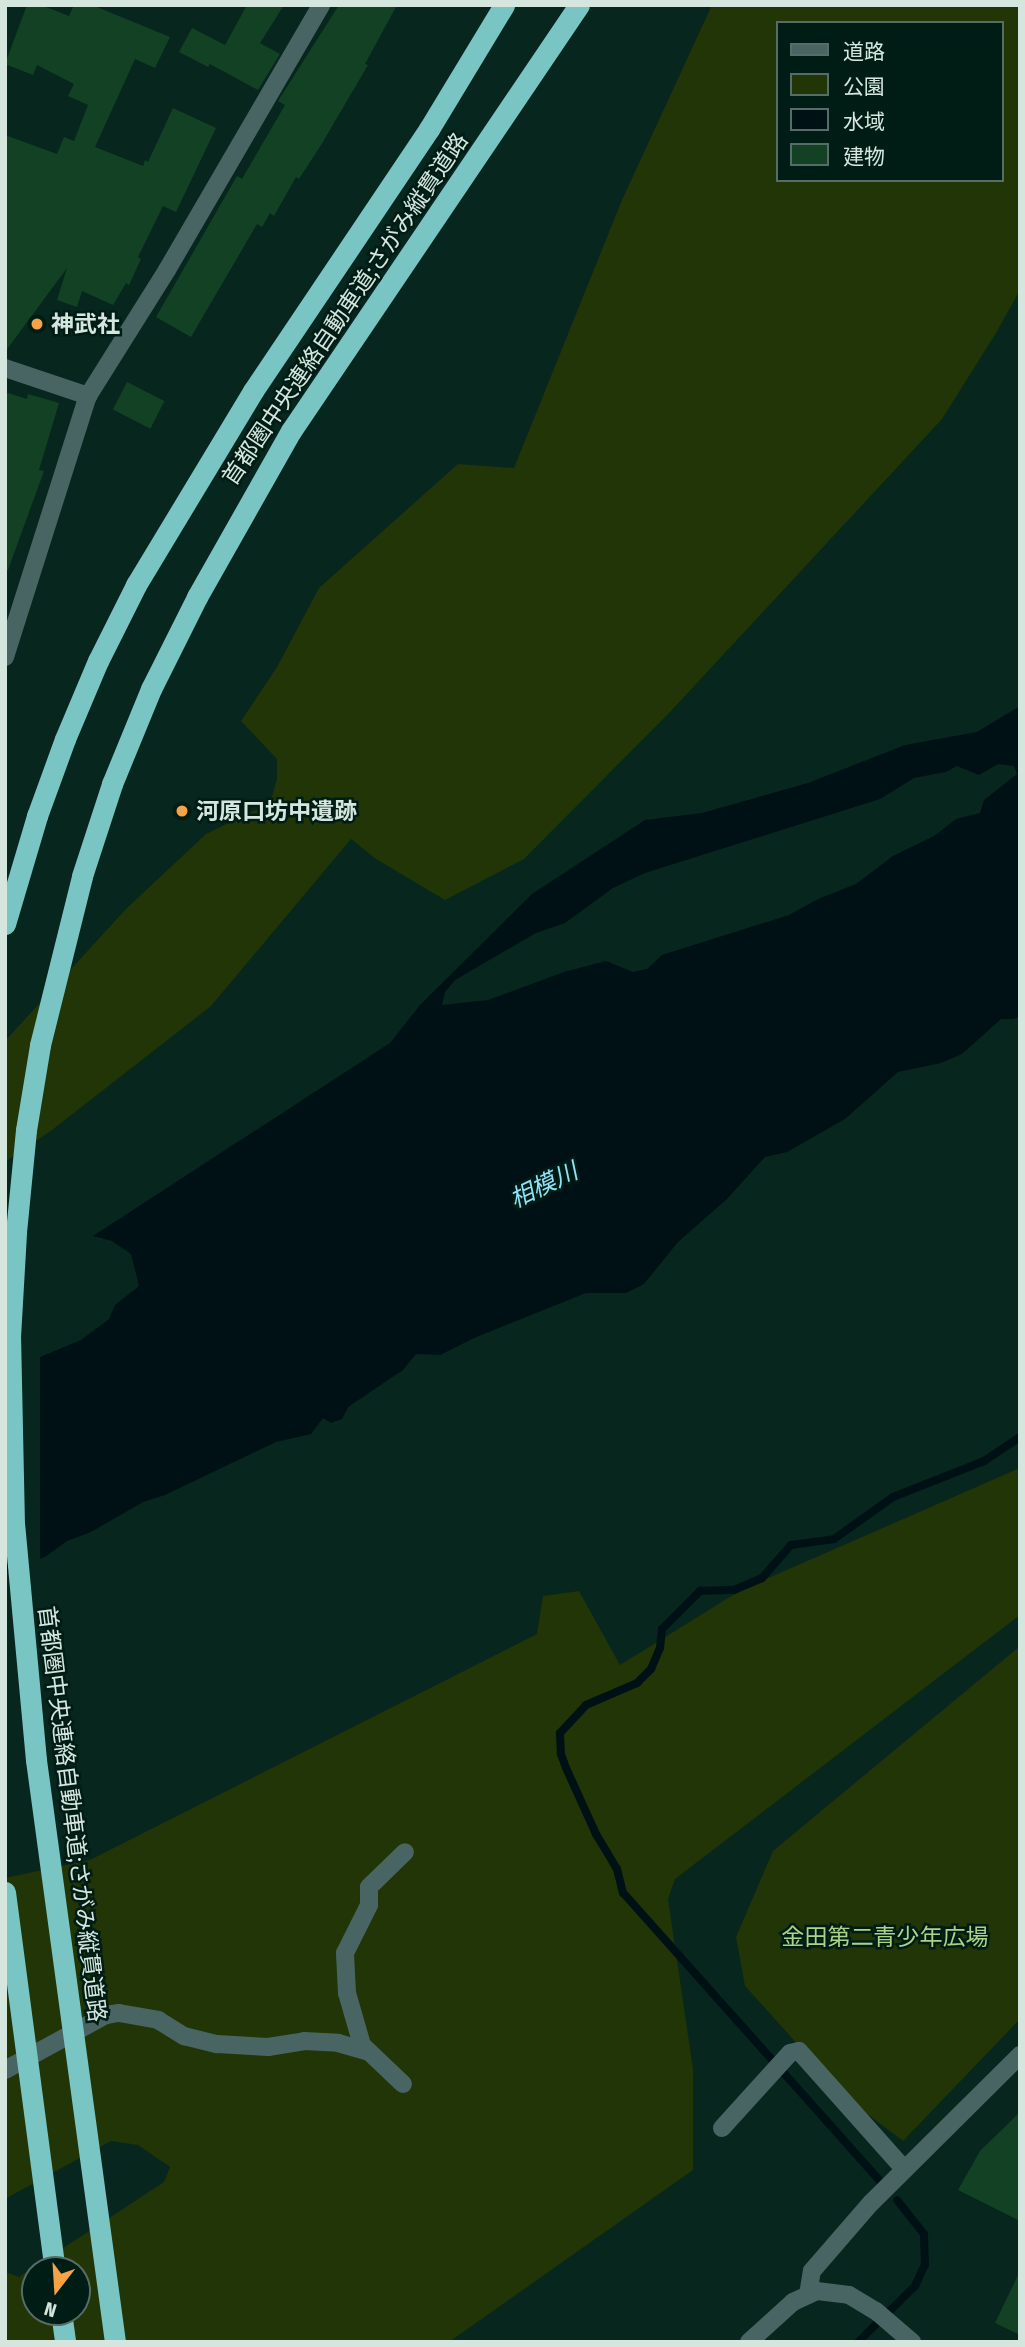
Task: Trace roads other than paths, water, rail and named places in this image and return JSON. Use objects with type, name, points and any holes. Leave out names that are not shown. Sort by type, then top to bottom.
[{"type":"highway","name":"首都圏中央連絡自動車道;さがみ縦貫道路","points":[[5,924],[37,816],[65,740],[98,661],[136,585],[253,391],[429,129],[503,5]]},
{"type":"highway","name":"首都圏中央連絡自動車道;さがみ縦貫道路","points":[[115,2342],[36,1760],[14,1525],[10,1337],[16,1232],[26,1130],[40,1045],[82,876],[112,784],[151,689],[197,597],[291,431],[579,5]]},
{"type":"highway","points":[[5,1892],[53,2256]]},
{"type":"street","points":[[6,650],[88,396],[167,270],[321,5]]},
{"type":"street","points":[[5,368],[88,396]]},
{"type":"street","points":[[403,2084],[362,2045],[347,1993],[345,1953],[369,1905],[369,1887],[405,1852]]},
{"type":"street","points":[[5,2070],[106,2015],[119,2013],[158,2020],[184,2036],[217,2044],[268,2048],[304,2041],[338,2043],[369,2052]]},
{"type":"street","points":[[722,2128],[790,2053],[799,2051],[904,2169]]},
{"type":"street","points":[[808,2295],[812,2272],[904,2169],[1020,2055]]},
{"type":"street","points":[[749,2342],[770,2320],[793,2302],[817,2291],[849,2295],[882,2316],[912,2342]]},
{"type":"water","name":"相模川","points":[[1020,706],[1020,1016],[1001,1019],[962,1054],[941,1063],[898,1072],[845,1119],[787,1152],[765,1157],[727,1199],[678,1242],[644,1284],[626,1293],[586,1293],[474,1338],[440,1355],[416,1354],[403,1370],[348,1407],[342,1419],[331,1423],[323,1418],[311,1434],[276,1442],[165,1495],[143,1502],[91,1532],[67,1541],[45,1557],[5,1573],[40,1357],[81,1340],[109,1319],[115,1305],[139,1286],[131,1254],[112,1241],[93,1236],[390,1043],[420,1005],[532,894],[645,820],[702,813],[808,783],[905,745],[977,732]],"holes":[[[998,764],[1014,766],[1017,774],[984,800],[980,813],[956,819],[934,836],[893,856],[856,884],[818,899],[789,915],[662,955],[647,969],[633,972],[606,961],[564,972],[488,1000],[442,1005],[445,992],[455,980],[536,933],[565,923],[613,888],[645,873],[880,799],[914,778],[946,772],[957,766],[979,775]]]},
{"type":"waterway","points":[[880,2181],[623,1893],[617,1869],[596,1834],[566,1768],[561,1754],[560,1733],[586,1705],[637,1683],[651,1669],[660,1648],[662,1629],[700,1591],[734,1590],[762,1578],[791,1545],[834,1539],[893,1497],[984,1461],[1020,1437]]},
{"type":"waterway","points":[[858,2342],[915,2286],[925,2265],[924,2234],[897,2200]]},
{"type":"place","name":"神武社","points":[[37,324]]},
{"type":"place","name":"河原口坊中遺跡","points":[[182,811]]},
{"type":"park label","name":"金田第二青少年広場","points":[[885,1937]]}]
